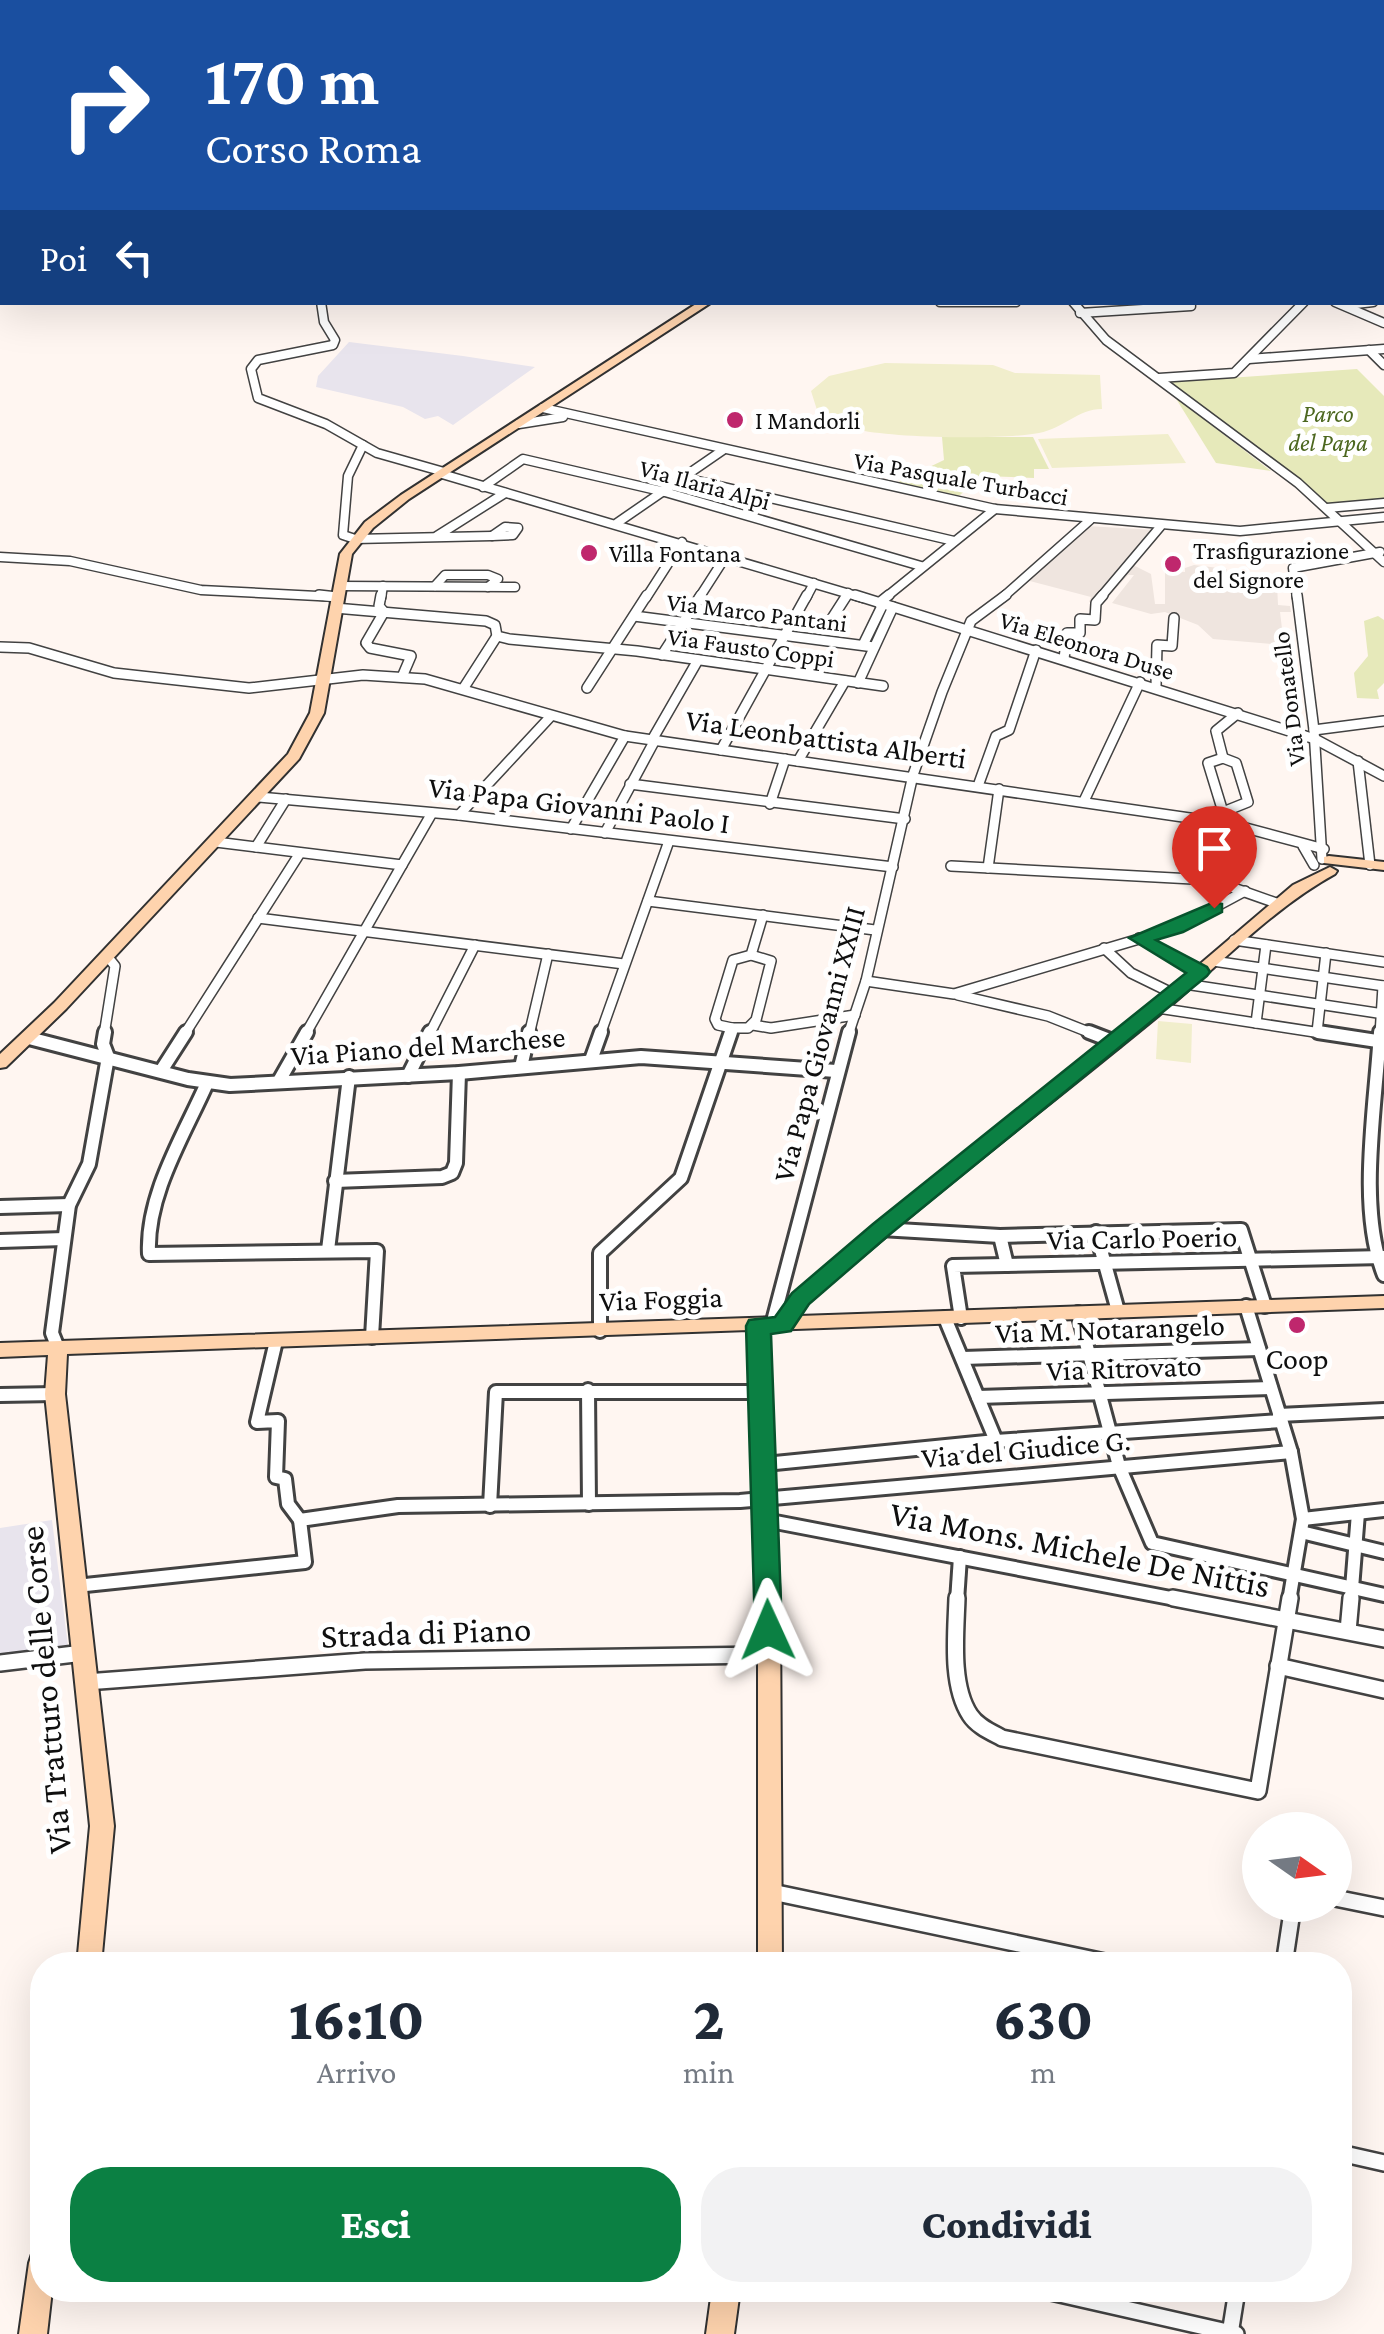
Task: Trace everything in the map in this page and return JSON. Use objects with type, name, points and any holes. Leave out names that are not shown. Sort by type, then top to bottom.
[{"type":"main road","points":[[0,1063],[29,1038],[216,842],[307,736],[317,713],[326,672],[345,557],[355,539],[381,514],[702,305]]},
{"type":"main road","points":[[770,1952],[766,1497],[760,1392],[771,1325],[881,1229],[1158,1008],[1321,864],[1377,865]]},
{"type":"main road","name":"Via Foggia","points":[[0,1350],[1384,1302]]},
{"type":"main road","name":"Via Tratturo delle Corse","points":[[58,1348],[55,1394],[102,1826],[90,1952]]},
{"type":"main road","points":[[33,2334],[37,2302]]},
{"type":"main road","points":[[720,2334],[724,2302]]},
{"type":"street","name":"Via Eleonora Duse","points":[[321,305],[324,322],[335,340],[332,344],[258,360],[252,369],[258,398],[314,419],[362,446],[484,487],[682,542],[1314,734],[1384,776]]},
{"type":"street","points":[[1075,305],[1106,340],[1328,508],[1379,552],[1384,562]]},
{"type":"street","points":[[1159,378],[1234,373],[1301,305]]},
{"type":"street","points":[[1341,305],[1384,323]]},
{"type":"street","points":[[1080,313],[1192,306]]},
{"type":"street","points":[[1248,359],[1384,349]]},
{"type":"street","points":[[1369,350],[1384,366]]},
{"type":"street","points":[[567,392],[568,410],[577,417]]},
{"type":"street","name":"Via Pasquale Turbacci","points":[[543,408],[995,509],[1240,532],[1384,517]]},
{"type":"street","name":"Via Pasquale Turbacci","points":[[519,424],[577,417]]},
{"type":"street","points":[[362,446],[348,476],[344,535],[355,539],[492,536]]},
{"type":"street","points":[[617,523],[723,450]]},
{"type":"street","name":"Via Ilaria Alpi","points":[[484,487],[523,459],[666,492],[922,566]]},
{"type":"street","points":[[685,478],[954,541]]},
{"type":"street","points":[[433,538],[505,493]]},
{"type":"street","points":[[1328,508],[1384,503]]},
{"type":"street","points":[[858,683],[885,605],[922,566],[995,509]]},
{"type":"street","points":[[969,630],[971,621],[1026,580],[1090,520]]},
{"type":"street","points":[[1064,658],[1067,633],[1080,633],[1080,619],[1095,620],[1096,604],[1160,527]]},
{"type":"street","points":[[587,688],[682,542]]},
{"type":"street","name":"Via Donatello","points":[[1321,864],[1314,734],[1293,568],[1379,552]]},
{"type":"street","points":[[662,655],[726,556]]},
{"type":"street","points":[[0,557],[70,562],[201,590],[266,590],[337,597],[383,586],[515,587]]},
{"type":"street","points":[[721,750],[814,583]]},
{"type":"street","points":[[383,586],[379,606],[384,612],[366,646],[411,656],[402,677]]},
{"type":"street","points":[[828,623],[848,593]]},
{"type":"street","name":"Via Fausto Coppi","points":[[337,597],[384,612],[486,621],[494,625],[497,636],[613,648],[882,686]]},
{"type":"street","name":"Via Marco Pantani","points":[[634,616],[869,646]]},
{"type":"street","points":[[1156,686],[1157,645],[1172,646],[1174,618]]},
{"type":"street","name":"Via Papa Giovanni XXIII","points":[[771,1325],[836,1071],[866,981],[874,930],[906,820],[913,776],[969,630]]},
{"type":"street","points":[[463,689],[497,636]]},
{"type":"street","name":"Via Leonbattista Alberti","points":[[0,647],[29,648],[114,673],[249,688],[326,672],[402,677],[463,689],[625,736],[1231,824],[1271,833],[1303,846],[1321,864]]},
{"type":"street","points":[[978,786],[996,736],[1009,730],[1036,650]]},
{"type":"street","points":[[605,833],[698,660]]},
{"type":"street","points":[[798,761],[845,681]]},
{"type":"street","points":[[1084,802],[1140,682]]},
{"type":"street","points":[[1223,758],[1216,730],[1238,713]]},
{"type":"street","points":[[460,815],[550,716]]},
{"type":"street","points":[[1314,734],[1384,721]]},
{"type":"street","points":[[571,830],[625,736]]},
{"type":"street","points":[[1208,821],[1222,813],[1231,806],[1248,802],[1236,762],[1223,758],[1208,764],[1222,813],[1231,824]]},
{"type":"street","points":[[770,804],[785,759]]},
{"type":"street","points":[[1358,761],[1377,865]]},
{"type":"street","points":[[630,784],[906,820]]},
{"type":"street","points":[[988,868],[999,788]]},
{"type":"street","name":"Via Papa Giovanni Paolo I","points":[[259,796],[460,815],[893,867]]},
{"type":"street","points":[[256,847],[286,799]]},
{"type":"street","points":[[279,1081],[432,813]]},
{"type":"street","points":[[591,1060],[669,841]]},
{"type":"street","points":[[216,842],[402,866]]},
{"type":"street","points":[[161,1072],[300,853]]},
{"type":"street","points":[[951,866],[1211,880],[1279,904]]},
{"type":"street","points":[[954,994],[1176,928],[1245,891]]},
{"type":"street","points":[[648,901],[874,930]]},
{"type":"street","points":[[751,955],[763,915]]},
{"type":"street","points":[[258,918],[624,964]]},
{"type":"street","points":[[1139,938],[1206,966],[1264,968],[1384,986],[1377,1194],[1384,1275]]},
{"type":"street","points":[[1234,940],[1384,962]]},
{"type":"street","points":[[408,1076],[475,945]]},
{"type":"street","points":[[1256,1022],[1266,945]]},
{"type":"street","points":[[1104,948],[1131,974],[1179,989],[1383,1014]]},
{"type":"street","points":[[1317,1032],[1326,953]]},
{"type":"street","points":[[521,1067],[548,954]]},
{"type":"street","points":[[753,1026],[772,964],[769,958],[751,955],[733,960],[715,1018],[718,1025],[771,1028],[855,1015]]},
{"type":"street","points":[[58,1348],[52,1333],[69,1205],[89,1164],[108,1057],[104,1044],[115,966],[107,956]]},
{"type":"street","points":[[866,981],[954,994],[1048,1016],[1115,1042]]},
{"type":"street","points":[[1158,1008],[1382,1042]]},
{"type":"street","points":[[600,1331],[600,1253],[681,1178],[732,1028]]},
{"type":"street","name":"Via Piano del Marchese","points":[[29,1038],[207,1083],[459,1073],[642,1057],[836,1071]]},
{"type":"street","points":[[335,1181],[442,1177],[452,1172],[456,1164],[459,1073]]},
{"type":"street","points":[[328,1250],[349,1077]]},
{"type":"street","points":[[207,1083],[160,1194],[146,1244],[148,1254],[377,1251],[372,1337]]},
{"type":"street","points":[[0,1207],[69,1205]]},
{"type":"street","points":[[881,1229],[1000,1236],[1241,1230],[1250,1261],[1259,1349],[1291,1452],[1302,1526],[1258,1791],[1002,1738],[985,1728],[970,1715],[964,1700],[955,1614],[960,1557]]},
{"type":"street","points":[[1096,1232],[1118,1311]]},
{"type":"street","points":[[1000,1236],[1007,1265]]},
{"type":"street","points":[[0,1242],[64,1239]]},
{"type":"street","name":"Via Carlo Poerio","points":[[953,1318],[953,1266],[1381,1257]]},
{"type":"street","points":[[1078,1313],[1119,1466],[1152,1543],[1384,1595]]},
{"type":"street","points":[[953,1318],[963,1358],[996,1441]]},
{"type":"street","points":[[76,1586],[305,1562],[300,1520],[288,1504],[285,1479],[276,1476],[278,1421],[257,1422],[276,1341]]},
{"type":"street","name":"Via M. Notarangelo","points":[[963,1358],[1259,1349]]},
{"type":"street","name":"Via Ritrovato","points":[[978,1397],[1271,1388]]},
{"type":"street","points":[[588,1390],[589,1504]]},
{"type":"street","points":[[490,1506],[496,1392],[760,1392]]},
{"type":"street","points":[[0,1395],[55,1394]]},
{"type":"street","points":[[765,1464],[1384,1410]]},
{"type":"street","name":"Via del Giudice G.","points":[[766,1497],[1291,1452]]},
{"type":"street","points":[[300,1520],[398,1506],[766,1497]]},
{"type":"street","points":[[1302,1526],[1384,1510]]},
{"type":"street","points":[[1348,1631],[1358,1513]]},
{"type":"street","name":"Via Mons. Michele De Nittis","points":[[765,1520],[1384,1639]]},
{"type":"street","points":[[1302,1526],[1384,1552]]},
{"type":"street","points":[[0,1663],[83,1653]]},
{"type":"street","name":"Strada di Piano","points":[[86,1682],[366,1661],[768,1655]]},
{"type":"street","points":[[1278,1666],[1384,1690]]},
{"type":"street","points":[[772,1892],[1057,1952]]},
{"type":"street","points":[[1352,1901],[1384,1908]]},
{"type":"street","points":[[1286,1952],[1290,1922]]},
{"type":"street","points":[[1352,2155],[1384,2163]]},
{"type":"street","points":[[1094,2302],[1232,2334],[1236,2302]]},
{"type":"shaded area","points":[[349,342],[535,367],[453,425],[438,416],[425,419],[403,407],[316,387],[318,376]]},
{"type":"shaded area","points":[[885,363],[993,365],[1015,373],[1100,375],[1102,409],[1039,433],[975,437],[859,430],[817,410],[811,391],[829,376]]},
{"type":"shaded area","points":[[1168,434],[1186,463],[1052,468],[1038,439]]},
{"type":"shaded area","points":[[1086,526],[1157,530],[1127,562],[1151,574],[1155,604],[1165,604],[1165,571],[1185,572],[1185,568],[1194,565],[1227,569],[1227,581],[1211,580],[1210,584],[1277,584],[1278,605],[1290,606],[1291,612],[1280,612],[1283,637],[1293,639],[1294,646],[1213,639],[1198,625],[1165,612],[1151,614],[1112,603],[1134,575],[1128,575],[1102,604],[1089,602],[1091,597],[1026,580]]},
{"type":"shaded area","points":[[1158,1021],[1192,1024],[1191,1063],[1156,1059]]},
{"type":"shaded area","points":[[52,1520],[68,1646],[0,1656],[0,1528]]},
{"type":"green space","name":"Parco del Papa","points":[[1357,369],[1384,396],[1384,500],[1330,505],[1171,382]]},
{"type":"green space","points":[[1175,397],[1271,471],[1216,463]]},
{"type":"green space","points":[[942,437],[1033,437],[1049,469],[1034,469],[1034,478],[984,476],[956,498],[894,484],[944,460]]},
{"type":"green space","points":[[1378,616],[1384,620],[1384,683],[1377,690],[1379,699],[1357,698],[1354,673],[1368,656],[1364,621]]},
{"type":"place","name":"I Mandorli","points":[[735,420]]},
{"type":"place","name":"Villa Fontana","points":[[589,553]]},
{"type":"place","name":"Trasfigurazione del Signore","points":[[1173,564]]},
{"type":"place","name":"Coop","points":[[1297,1325]]},
{"type":"route","points":[[768,1630],[758,1326],[782,1325],[801,1299],[881,1229],[1200,972],[1139,938],[1176,928],[1214,908]]}]
